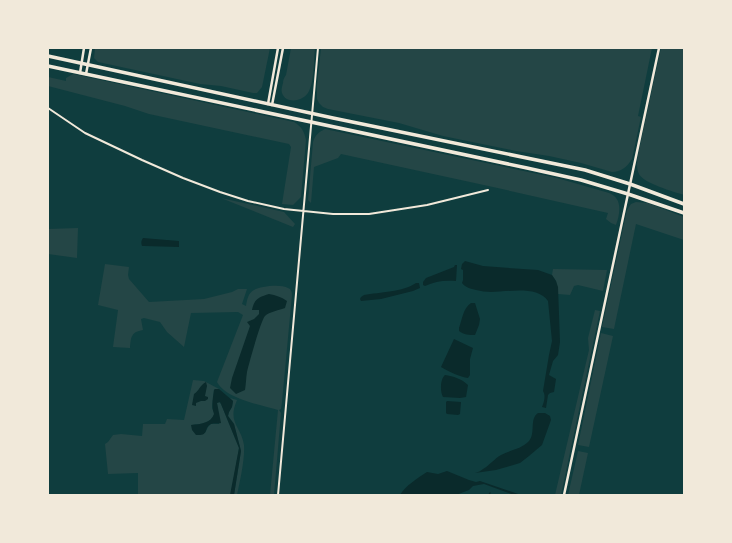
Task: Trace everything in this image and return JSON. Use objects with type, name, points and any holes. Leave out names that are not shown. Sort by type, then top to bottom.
[{"type":"main road","points":[[48,56],[312,114],[577,168],[630,184],[684,204]]},
{"type":"main road","points":[[48,66],[581,180],[684,213]]},
{"type":"street","points":[[80,73],[84,48]]},
{"type":"street","points":[[86,74],[91,48]]},
{"type":"street","points":[[270,105],[278,48]]},
{"type":"street","points":[[270,105],[283,48]]},
{"type":"street","points":[[278,495],[318,48]]},
{"type":"street","points":[[564,495],[659,48]]},
{"type":"street","points":[[48,108],[85,133],[183,178],[248,201],[284,209],[333,214],[369,214],[427,204],[488,190]]},
{"type":"shaded area","points":[[95,48],[270,48],[262,87],[257,93],[253,93],[221,86],[200,84],[98,62],[94,58]]},
{"type":"shaded area","points":[[291,48],[315,48],[311,87],[304,97],[296,100],[287,99],[282,93],[283,80],[286,75]]},
{"type":"shaded area","points":[[321,48],[652,48],[638,116],[641,117],[632,159],[624,168],[612,172],[581,163],[443,136],[399,123],[323,107],[317,99]]},
{"type":"shaded area","points":[[661,48],[684,48],[684,195],[646,181],[639,174],[637,169],[638,155]]},
{"type":"shaded area","points":[[73,74],[294,122],[302,130],[306,140],[301,197],[293,205],[282,204],[291,147],[289,144],[149,114],[125,106],[48,86],[48,77],[66,81],[66,78]]},
{"type":"shaded area","points":[[325,129],[557,178],[609,193],[617,199],[618,202],[619,211],[616,225],[606,219],[608,213],[341,154],[338,158],[314,167],[311,203],[308,200],[313,142],[315,137]]},
{"type":"shaded area","points":[[221,198],[284,212],[295,224],[293,227]]},
{"type":"shaded area","points":[[636,202],[648,203],[684,217],[684,240],[636,224],[614,329],[602,327],[627,210],[631,204]]},
{"type":"shaded area","points":[[78,228],[77,258],[48,254],[48,229]]},
{"type":"shaded area","points":[[143,238],[179,241],[179,247],[142,246],[141,242]]},
{"type":"shaded area","points":[[465,261],[483,266],[538,270],[552,275],[556,281],[558,287],[560,342],[558,355],[553,361],[549,375],[556,379],[554,392],[548,395],[546,408],[542,407],[545,397],[543,391],[552,341],[548,301],[543,296],[530,291],[489,292],[468,288],[462,283],[463,270],[461,269],[462,264]]},
{"type":"shaded area","points":[[105,264],[129,267],[129,279],[149,302],[204,299],[238,289],[247,289],[242,304],[246,306],[249,295],[252,291],[257,289],[276,286],[289,288],[291,290],[292,295],[282,402],[281,409],[279,410],[281,413],[274,495],[270,495],[278,410],[236,397],[228,393],[217,382],[243,315],[238,312],[191,313],[184,347],[167,332],[160,322],[144,318],[141,319],[143,330],[136,332],[132,336],[130,348],[113,347],[118,310],[98,305]]},
{"type":"shaded area","points":[[457,265],[456,281],[440,281],[425,286],[423,285],[426,278],[454,267]]},
{"type":"shaded area","points":[[553,269],[607,270],[603,291],[578,285],[574,286],[570,295],[558,294],[556,281],[552,275]]},
{"type":"shaded area","points":[[419,283],[420,288],[413,291],[381,299],[361,301],[360,299],[364,295],[398,290]]},
{"type":"shaded area","points":[[269,294],[278,296],[287,301],[285,308],[269,313],[263,319],[248,367],[245,390],[236,394],[230,388],[250,326],[247,322],[254,319],[259,314],[259,310],[252,310],[256,301],[260,297]]},
{"type":"shaded area","points":[[471,303],[475,303],[480,319],[475,335],[465,334],[459,331],[464,311]]},
{"type":"shaded area","points":[[595,310],[600,311],[561,495],[555,495],[589,350],[588,338]]},
{"type":"shaded area","points":[[601,333],[613,336],[589,447],[578,445]]},
{"type":"shaded area","points":[[454,339],[473,348],[470,359],[470,375],[468,378],[454,374],[441,367]]},
{"type":"shaded area","points":[[445,375],[457,378],[468,385],[466,397],[443,397],[441,386],[442,379]]},
{"type":"shaded area","points":[[193,380],[204,381],[219,389],[214,390],[212,408],[215,414],[213,417],[205,422],[192,425],[205,433],[211,424],[219,424],[217,403],[219,402],[239,448],[231,494],[138,495],[138,473],[108,474],[105,444],[113,435],[121,434],[142,436],[143,424],[165,424],[167,419],[184,420]]},
{"type":"shaded area","points":[[206,382],[207,386],[205,396],[208,397],[208,399],[196,403],[196,406],[192,405],[194,394]]},
{"type":"shaded area","points":[[215,389],[219,389],[233,401],[228,416],[234,424],[241,451],[234,495],[230,495],[239,448],[220,402],[217,403],[221,423],[211,424],[205,433],[200,435],[196,435],[192,430],[191,425],[208,421],[213,417],[212,402]]},
{"type":"shaded area","points":[[230,398],[237,400],[233,414],[244,445],[243,463],[237,495],[234,495],[241,451],[234,424],[228,416],[233,401]]},
{"type":"shaded area","points":[[447,401],[461,402],[460,414],[446,413]]},
{"type":"shaded area","points":[[538,413],[545,413],[550,416],[551,420],[542,445],[520,463],[496,470],[475,473],[488,466],[501,455],[526,444],[531,438],[533,422]]},
{"type":"shaded area","points":[[578,451],[588,453],[579,495],[568,495]]},
{"type":"shaded area","points":[[447,471],[469,480],[476,482],[480,481],[521,495],[514,495],[484,484],[473,486],[469,490],[456,495],[400,495],[408,485],[427,472],[438,474]]}]
